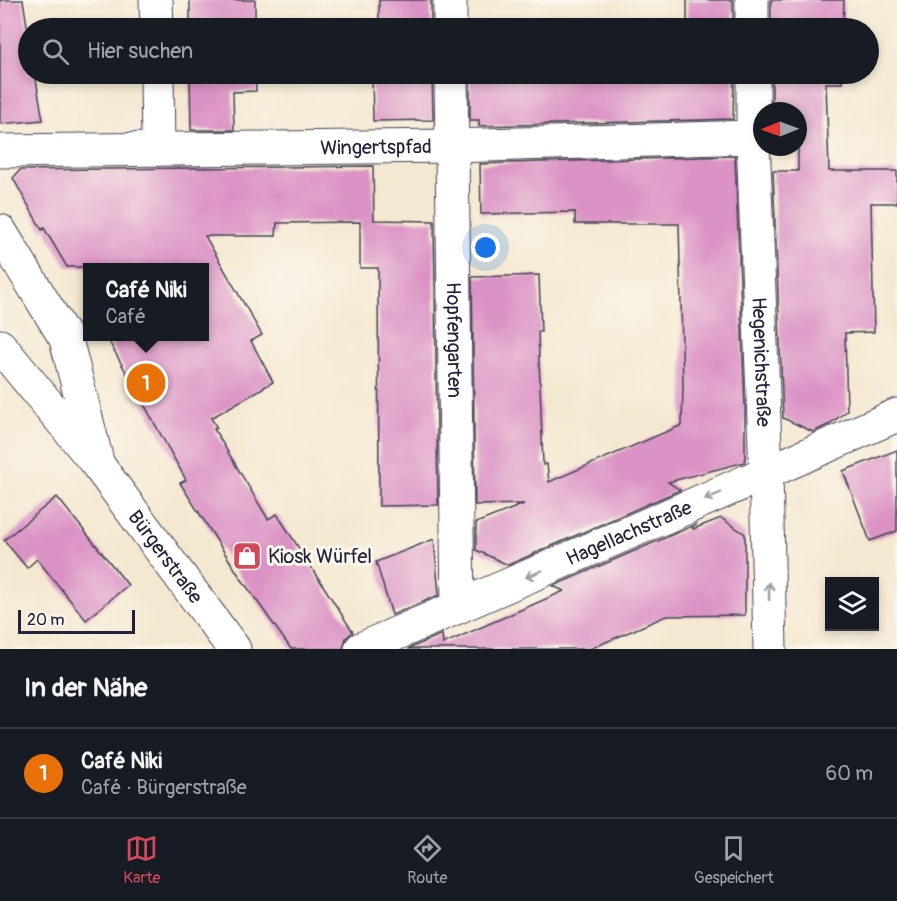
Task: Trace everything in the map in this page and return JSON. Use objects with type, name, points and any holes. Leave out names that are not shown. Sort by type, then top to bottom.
[{"type":"street","points":[[156,0],[157,18]]},
{"type":"street","points":[[450,0],[450,18]]},
{"type":"street","points":[[752,0],[752,18]]},
{"type":"street","points":[[157,84],[158,149]]},
{"type":"street","name":"Hopfengarten","points":[[452,84],[458,607]]},
{"type":"street","name":"Hegenichstraße","points":[[753,84],[753,102]]},
{"type":"street","name":"Wingertspfad","points":[[0,151],[453,146],[753,137]]},
{"type":"street","name":"Hegenichstraße","points":[[754,156],[766,473],[770,649]]},
{"type":"street","name":"Bürgerstraße","points":[[0,231],[66,339],[98,465]]},
{"type":"street","name":"Bürgerstraße","points":[[0,346],[98,465],[234,649]]},
{"type":"street","name":"Hagellachstraße","points":[[361,649],[897,415]]},
{"type":"building","points":[[0,0],[23,0],[26,18],[18,18],[18,84],[37,84],[43,120],[0,124]]},
{"type":"building","points":[[190,0],[255,0],[255,18],[190,18]]},
{"type":"building","points":[[379,0],[431,0],[431,18],[379,18]]},
{"type":"building","points":[[687,0],[733,0],[733,18],[687,18]]},
{"type":"building","points":[[771,0],[844,0],[843,18],[771,18]]},
{"type":"building","points":[[190,84],[256,84],[256,91],[233,92],[234,130],[191,130]]},
{"type":"building","points":[[372,84],[432,84],[433,120],[373,121]]},
{"type":"building","points":[[470,84],[734,84],[733,119],[479,126],[479,120],[470,120]]},
{"type":"building","points":[[772,84],[826,84],[829,171],[897,171],[897,203],[871,203],[874,332],[845,333],[847,411],[828,425],[813,432],[783,418],[773,171],[798,171],[798,156],[807,156],[807,102],[772,102]]},
{"type":"building","points":[[735,156],[745,462],[668,482],[680,490],[508,565],[476,550],[476,523],[524,504],[475,505],[472,277],[539,275],[541,332],[538,332],[543,465],[547,464],[549,482],[682,425],[683,385],[679,224],[575,224],[575,212],[481,214],[480,164]]},
{"type":"building","points":[[373,166],[374,220],[434,221],[438,505],[379,506],[378,268],[360,268],[360,222],[277,223],[276,236],[205,236],[262,335],[251,341],[273,382],[211,418],[217,428],[214,429],[268,519],[277,514],[353,632],[346,638],[343,649],[291,649],[240,577],[180,483],[186,480],[109,341],[209,341],[209,263],[83,263],[83,267],[67,267],[44,228],[42,230],[13,178],[20,170]]},
{"type":"building","points":[[897,450],[897,531],[870,541],[843,471]]},
{"type":"building","points":[[57,497],[128,585],[86,620],[37,559],[27,568],[4,540]]},
{"type":"building","points":[[721,518],[745,534],[745,615],[666,616],[590,649],[408,649],[442,634],[443,644],[564,591],[553,586],[697,524],[692,527],[693,529]]},
{"type":"building","points":[[434,539],[439,595],[392,615],[376,562]]},
{"type":"place","name":"Café Niki","points":[[146,383]]},
{"type":"place","name":"Kiosk Würfel","points":[[247,556]]}]
